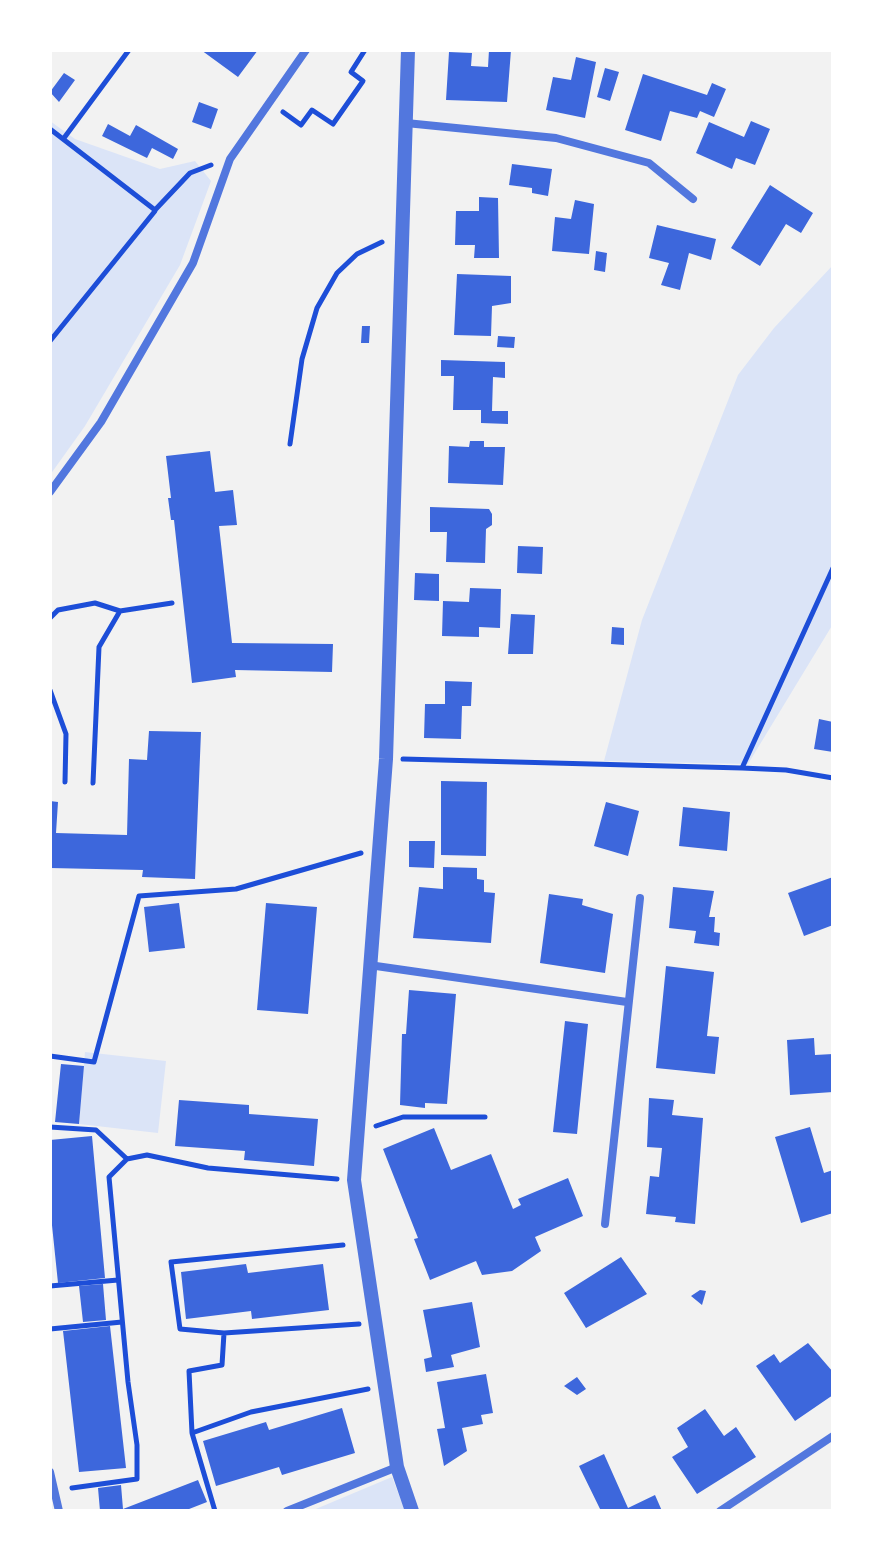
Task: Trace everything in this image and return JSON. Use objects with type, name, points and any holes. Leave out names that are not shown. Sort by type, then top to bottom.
[{"type":"street","points":[[50,492],[101,422],[193,263],[230,159],[306,50]]},
{"type":"street","points":[[408,50],[386,759],[354,1180],[397,1467],[412,1511]]},
{"type":"street","points":[[406,123],[569,141],[649,163],[693,199]]},
{"type":"street","points":[[605,1224],[640,898]]},
{"type":"street","points":[[369,965],[627,1002]]},
{"type":"street","points":[[720,1511],[833,1436]]},
{"type":"street","points":[[287,1511],[397,1467]]},
{"type":"street","points":[[50,1472],[59,1511]]},
{"type":"path","points":[[64,138],[129,50]]},
{"type":"path","points":[[269,103],[301,125],[312,110],[333,124],[363,81],[351,72],[365,50]]},
{"type":"path","points":[[50,129],[155,210]]},
{"type":"path","points":[[50,341],[155,210],[190,173],[230,159]]},
{"type":"path","points":[[290,444],[302,359],[317,308],[337,273],[357,254],[375,243],[402,239]]},
{"type":"path","points":[[742,768],[833,568]]},
{"type":"path","points":[[50,618],[58,610],[95,603],[120,611],[172,603]]},
{"type":"path","points":[[93,783],[99,647],[120,611]]},
{"type":"path","points":[[50,690],[66,734],[65,782]]},
{"type":"path","points":[[386,759],[742,768],[786,770],[833,778]]},
{"type":"path","points":[[50,1056],[94,1062],[139,896],[236,889],[381,846]]},
{"type":"path","points":[[373,1127],[403,1117],[485,1117]]},
{"type":"path","points":[[50,1127],[96,1130],[127,1159]]},
{"type":"path","points":[[54,1491],[137,1479],[137,1445],[109,1177],[127,1159],[147,1155],[208,1168],[354,1180]]},
{"type":"path","points":[[364,1243],[171,1262],[180,1329],[224,1333],[297,1331],[376,1322]]},
{"type":"path","points":[[50,1286],[118,1280]]},
{"type":"path","points":[[50,1329],[122,1322]]},
{"type":"path","points":[[215,1511],[192,1433],[189,1371],[222,1365],[224,1333]]},
{"type":"path","points":[[192,1433],[251,1412],[385,1386]]},
{"type":"shaded area","points":[[50,121],[75,139],[160,169],[195,161],[211,181],[180,265],[85,426],[50,475]]},
{"type":"shaded area","points":[[833,265],[833,624],[748,764],[604,761],[642,620],[738,375],[774,328]]},
{"type":"shaded area","points":[[85,1052],[166,1061],[158,1133],[79,1124]]},
{"type":"shaded area","points":[[392,1477],[405,1511],[311,1511]]},
{"type":"building","points":[[201,50],[258,50],[238,77]]},
{"type":"building","points":[[489,50],[511,50],[507,102],[446,100],[449,52],[472,53],[471,66],[488,67]]},
{"type":"building","points":[[576,57],[596,62],[585,118],[546,110],[553,77],[571,80]]},
{"type":"building","points":[[605,68],[619,72],[610,101],[597,97]]},
{"type":"building","points":[[64,73],[75,80],[59,102],[50,92]]},
{"type":"building","points":[[643,74],[707,95],[712,83],[726,89],[714,117],[700,111],[697,118],[670,111],[661,141],[625,130]]},
{"type":"building","points":[[199,102],[218,109],[211,129],[192,122]]},
{"type":"building","points":[[751,121],[770,129],[755,165],[736,158],[732,169],[696,153],[709,122],[744,137]]},
{"type":"building","points":[[108,124],[130,136],[136,125],[178,149],[173,159],[152,148],[147,158],[102,136]]},
{"type":"building","points":[[512,164],[552,169],[548,196],[532,193],[532,188],[509,185]]},
{"type":"building","points":[[770,185],[813,213],[801,233],[786,224],[760,266],[731,248]]},
{"type":"building","points":[[479,197],[498,198],[499,258],[474,258],[475,245],[455,245],[456,211],[479,211]]},
{"type":"building","points":[[575,200],[594,204],[589,254],[552,251],[555,217],[571,219]]},
{"type":"building","points":[[657,225],[716,239],[711,260],[689,253],[680,290],[661,285],[669,263],[649,258]]},
{"type":"building","points":[[596,251],[607,253],[605,272],[594,270]]},
{"type":"building","points":[[457,274],[511,276],[511,303],[492,306],[491,336],[454,335]]},
{"type":"building","points":[[362,326],[370,326],[369,343],[361,343]]},
{"type":"building","points":[[498,336],[515,337],[514,348],[497,347]]},
{"type":"building","points":[[441,360],[505,362],[505,378],[493,377],[492,411],[508,411],[508,424],[481,423],[481,410],[453,410],[454,376],[441,376]]},
{"type":"building","points":[[470,441],[484,441],[484,447],[505,447],[503,485],[448,483],[449,446],[469,447]]},
{"type":"building","points":[[210,451],[215,492],[233,490],[237,525],[219,526],[232,643],[333,644],[332,672],[235,670],[236,677],[192,683],[174,520],[171,520],[168,498],[171,498],[166,456]]},
{"type":"building","points":[[430,507],[489,509],[492,525],[486,529],[485,563],[446,562],[447,532],[430,532]]},
{"type":"building","points":[[518,546],[543,547],[542,574],[517,573]]},
{"type":"building","points":[[415,573],[439,574],[439,601],[414,600]]},
{"type":"building","points":[[470,588],[501,589],[500,628],[479,627],[479,637],[442,636],[443,601],[469,602]]},
{"type":"building","points":[[511,614],[535,615],[533,654],[508,654]]},
{"type":"building","points":[[612,627],[624,628],[624,645],[611,644]]},
{"type":"building","points":[[445,681],[472,682],[471,706],[462,706],[461,739],[424,738],[425,704],[445,704]]},
{"type":"building","points":[[819,719],[833,722],[833,752],[814,749]]},
{"type":"building","points":[[149,731],[201,732],[195,879],[142,877],[143,870],[50,868],[50,801],[58,802],[56,833],[127,835],[129,759],[147,760]]},
{"type":"building","points":[[441,781],[487,782],[486,856],[441,855]]},
{"type":"building","points":[[606,802],[639,811],[628,856],[594,846]]},
{"type":"building","points":[[683,807],[730,812],[727,851],[679,846]]},
{"type":"building","points":[[409,841],[435,841],[434,868],[409,867]]},
{"type":"building","points":[[443,867],[477,868],[477,879],[484,880],[484,892],[495,893],[491,943],[413,938],[419,887],[443,889]]},
{"type":"building","points":[[833,877],[833,925],[804,936],[788,893]]},
{"type":"building","points":[[673,887],[714,891],[709,917],[715,917],[714,932],[720,933],[719,946],[694,943],[696,931],[669,928]]},
{"type":"building","points":[[549,894],[583,899],[582,905],[613,914],[605,973],[540,963]]},
{"type":"building","points":[[179,903],[185,948],[149,952],[144,907]]},
{"type":"building","points":[[266,903],[317,907],[308,1014],[257,1010]]},
{"type":"building","points":[[666,966],[714,972],[707,1036],[719,1037],[715,1074],[656,1068]]},
{"type":"building","points":[[409,990],[456,994],[447,1104],[425,1103],[425,1108],[400,1105],[402,1034],[406,1034]]},
{"type":"building","points":[[565,1021],[588,1024],[577,1134],[553,1132]]},
{"type":"building","points":[[814,1038],[815,1055],[833,1054],[833,1092],[790,1095],[787,1040]]},
{"type":"building","points":[[61,1064],[84,1066],[79,1124],[55,1122]]},
{"type":"building","points":[[649,1098],[674,1100],[672,1115],[703,1118],[695,1224],[675,1222],[676,1217],[646,1214],[650,1176],[659,1177],[662,1148],[647,1147]]},
{"type":"building","points":[[179,1100],[249,1105],[249,1114],[318,1119],[314,1166],[244,1160],[245,1151],[175,1146]]},
{"type":"building","points":[[810,1127],[824,1173],[833,1170],[833,1213],[801,1223],[775,1137]]},
{"type":"building","points":[[434,1128],[451,1170],[491,1154],[513,1209],[521,1205],[518,1199],[568,1178],[583,1216],[535,1237],[541,1251],[512,1271],[482,1275],[476,1261],[430,1280],[414,1239],[418,1238],[383,1149]]},
{"type":"building","points":[[92,1136],[105,1278],[58,1283],[50,1206],[50,1140]]},
{"type":"building","points":[[621,1257],[647,1294],[586,1328],[564,1293]]},
{"type":"building","points":[[246,1264],[248,1273],[323,1264],[329,1310],[252,1319],[251,1311],[186,1319],[181,1272]]},
{"type":"building","points":[[103,1284],[106,1320],[83,1322],[79,1286]]},
{"type":"building","points":[[700,1290],[706,1291],[702,1305],[691,1296]]},
{"type":"building","points":[[472,1302],[480,1347],[451,1355],[454,1367],[426,1372],[424,1359],[432,1357],[423,1310]]},
{"type":"building","points":[[110,1326],[126,1468],[79,1472],[63,1331]]},
{"type":"building","points":[[808,1343],[833,1372],[833,1395],[795,1421],[756,1366],[774,1354],[780,1363]]},
{"type":"building","points":[[486,1374],[493,1413],[481,1415],[483,1424],[462,1428],[467,1451],[444,1466],[437,1429],[445,1428],[437,1382]]},
{"type":"building","points":[[577,1377],[586,1389],[577,1395],[564,1386]]},
{"type":"building","points":[[342,1408],[355,1453],[282,1475],[279,1467],[216,1486],[203,1441],[266,1422],[269,1430]]},
{"type":"building","points":[[705,1409],[724,1436],[736,1427],[756,1457],[697,1494],[672,1457],[688,1447],[677,1428]]},
{"type":"building","points":[[604,1454],[628,1508],[655,1495],[662,1511],[601,1511],[579,1466]]},
{"type":"building","points":[[198,1480],[207,1502],[184,1511],[100,1511],[98,1488],[121,1485],[123,1509]]}]
